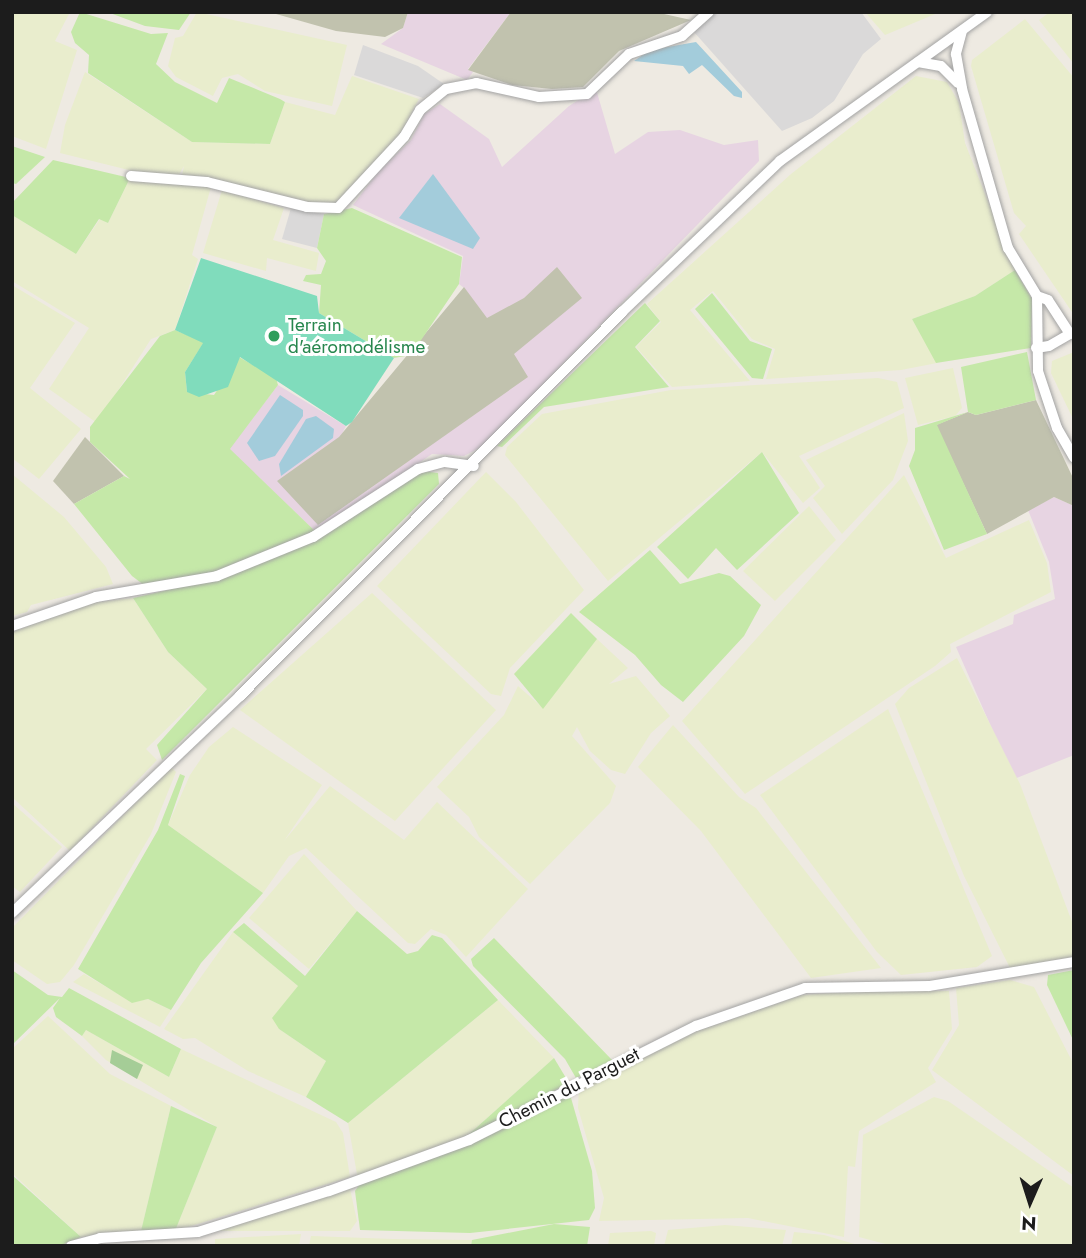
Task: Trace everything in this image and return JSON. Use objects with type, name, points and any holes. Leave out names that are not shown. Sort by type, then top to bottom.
[{"type":"street","points":[[131,176],[208,182],[307,207],[338,208],[404,137],[420,110],[446,89],[476,83],[539,97],[587,94],[629,54],[682,36],[709,12]]},
{"type":"street","points":[[12,913],[474,466],[622,312],[780,161],[987,12]]},
{"type":"street","points":[[962,31],[957,43],[962,89],[1008,248],[1037,296],[1036,348],[1045,398],[1074,458]]},
{"type":"street","points":[[938,48],[945,68],[962,89]]},
{"type":"street","points":[[938,48],[958,69]]},
{"type":"street","points":[[917,63],[945,68]]},
{"type":"street","points":[[1036,348],[1049,346],[1072,334],[1048,300],[1037,296]]},
{"type":"street","points":[[12,626],[96,597],[217,576],[313,537],[418,469],[445,461],[474,466]]},
{"type":"street","name":"Chemin du Parguet","points":[[71,1246],[126,1235],[198,1232],[329,1191],[468,1140],[696,1026],[805,988],[929,986],[1074,962]]},
{"type":"shaded area","points":[[12,12],[70,12],[55,41],[77,50],[46,149],[12,136]]},
{"type":"shaded area","points":[[197,12],[347,45],[332,106],[265,91],[238,74],[222,78],[213,96],[176,77],[168,66],[175,38],[183,36]]},
{"type":"shaded area","points":[[269,12],[408,12],[403,28],[385,37],[336,31]]},
{"type":"shaded area","points":[[408,12],[511,12],[468,69],[473,72],[467,80],[381,44],[403,28]]},
{"type":"shaded area","points":[[511,12],[655,12],[691,20],[619,51],[583,87],[552,89],[512,85],[468,70]]},
{"type":"shaded area","points":[[715,12],[861,12],[881,39],[863,54],[834,101],[812,118],[782,131],[694,32]]},
{"type":"shaded area","points":[[865,12],[940,12],[885,35]]},
{"type":"shaded area","points":[[1050,12],[1074,12],[1074,64],[1039,20]]},
{"type":"shaded area","points":[[1025,19],[1074,78],[1074,315],[1019,234],[1026,226],[1014,213],[971,66],[972,60]]},
{"type":"shaded area","points":[[363,45],[418,66],[444,84],[423,98],[354,75]]},
{"type":"shaded area","points":[[85,72],[192,142],[270,144],[285,102],[335,115],[352,76],[419,99],[400,134],[339,204],[327,207],[182,176],[184,166],[177,178],[157,177],[60,153],[65,125]]},
{"type":"shaded area","points":[[916,76],[947,82],[959,103],[965,143],[1015,270],[975,296],[912,319],[937,363],[901,370],[766,379],[775,349],[752,339],[713,291],[690,310],[750,381],[672,387],[636,347],[661,322],[647,304],[791,174]]},
{"type":"shaded area","points":[[596,89],[615,154],[648,132],[680,130],[724,145],[758,140],[759,161],[483,446],[464,456],[432,454],[317,533],[229,449],[278,385],[346,426],[342,434],[464,288],[459,284],[463,256],[353,205],[378,172],[411,140],[424,114],[440,104],[489,139],[502,167],[569,106]]},
{"type":"shaded area","points":[[130,178],[211,187],[192,255],[198,259],[175,330],[151,339],[97,423],[49,389],[89,328],[12,281],[12,215],[76,254],[100,219],[108,223]]},
{"type":"shaded area","points":[[222,190],[284,208],[273,240],[319,253],[316,271],[267,258],[266,271],[203,253]]},
{"type":"shaded area","points":[[291,208],[324,214],[317,248],[282,239]]},
{"type":"shaded area","points":[[557,267],[582,298],[514,354],[528,377],[318,525],[277,481],[339,437],[464,287],[487,318],[524,298]]},
{"type":"shaded area","points":[[12,285],[75,323],[30,388],[81,429],[39,479],[12,458]]},
{"type":"shaded area","points":[[1074,352],[1074,421],[1051,373],[1052,361]]},
{"type":"shaded area","points":[[953,368],[962,408],[955,416],[918,425],[905,378]]},
{"type":"shaded area","points":[[878,378],[897,382],[904,408],[799,456],[820,488],[803,503],[762,452],[608,581],[505,455],[507,447],[542,414],[671,390]]},
{"type":"shaded area","points":[[1036,400],[1074,480],[1074,506],[1054,497],[987,534],[936,425],[968,412],[976,415]]},
{"type":"shaded area","points":[[904,413],[908,441],[893,480],[842,534],[813,498],[825,486],[806,460]]},
{"type":"shaded area","points":[[85,437],[124,476],[74,504],[53,481]]},
{"type":"shaded area","points":[[486,472],[516,502],[584,590],[510,668],[501,696],[491,694],[377,586]]},
{"type":"shaded area","points":[[12,474],[64,517],[106,567],[113,584],[31,605],[27,612],[12,616]]},
{"type":"shaded area","points":[[904,475],[946,558],[1029,520],[1047,563],[1051,592],[950,644],[951,652],[935,666],[745,794],[682,721]]},
{"type":"shaded area","points":[[1054,497],[1074,506],[1074,755],[1014,779],[956,647],[1013,624],[1014,615],[1055,599],[1049,562],[1028,510]]},
{"type":"shaded area","points":[[809,506],[836,540],[775,601],[743,571]]},
{"type":"shaded area","points":[[372,593],[496,710],[395,821],[240,710]]},
{"type":"shaded area","points":[[133,598],[168,652],[207,689],[146,749],[157,760],[70,851],[12,797],[12,632],[91,603]]},
{"type":"shaded area","points":[[597,639],[628,668],[609,684],[636,676],[670,716],[651,733],[625,774],[611,770],[590,751],[577,727],[572,736],[616,786],[610,803],[530,884],[479,837],[469,817],[437,787],[504,715],[518,686],[543,708]]},
{"type":"shaded area","points":[[957,658],[1020,784],[1074,927],[1074,957],[1010,968],[964,876],[895,704],[909,688]]},
{"type":"shaded area","points":[[888,709],[992,956],[977,967],[901,975],[877,952],[760,795]]},
{"type":"shaded area","points":[[673,725],[739,797],[756,808],[881,968],[811,978],[701,831],[638,767]]},
{"type":"shaded area","points":[[233,727],[322,785],[284,841],[330,786],[404,840],[437,802],[528,889],[466,957],[446,935],[431,929],[415,944],[408,943],[306,848],[289,856],[263,893],[168,825],[190,775],[209,747]]},
{"type":"shaded area","points":[[171,767],[176,772],[151,834],[74,965],[60,982],[47,984],[12,960],[12,928]]},
{"type":"shaded area","points":[[12,803],[62,847],[20,892],[12,886]]},
{"type":"shaded area","points":[[304,854],[357,911],[309,969],[249,918]]},
{"type":"shaded area","points":[[233,932],[298,986],[279,1029],[326,1061],[306,1097],[248,1071],[195,1038],[183,1039],[164,1029]]},
{"type":"shaded area","points":[[84,974],[132,1002],[148,999],[171,1010],[160,1027],[73,982]]},
{"type":"shaded area","points":[[1010,980],[1034,987],[1074,1065],[1074,1176],[932,1070],[959,1025],[956,988]]},
{"type":"shaded area","points":[[860,991],[949,991],[952,1029],[928,1068],[936,1082],[859,1131],[855,1167],[848,1166],[844,1237],[748,1218],[599,1221],[604,1198],[578,1108],[579,1087],[683,1036],[802,995]]},
{"type":"shaded area","points":[[498,1000],[554,1058],[467,1136],[358,1180],[348,1123]]},
{"type":"shaded area","points":[[48,1016],[110,1074],[171,1106],[141,1231],[81,1237],[12,1173],[12,1049]]},
{"type":"shaded area","points":[[86,1030],[169,1077],[181,1049],[336,1122],[343,1133],[350,1177],[175,1231],[217,1127],[106,1060],[82,1036]]},
{"type":"shaded area","points":[[934,1097],[948,1101],[1074,1188],[1074,1246],[893,1246],[859,1237],[863,1135]]},
{"type":"shaded area","points":[[350,1189],[357,1221],[350,1231],[208,1231]]},
{"type":"shaded area","points":[[725,1225],[786,1230],[782,1246],[664,1246],[668,1230]]},
{"type":"shaded area","points":[[794,1232],[824,1235],[861,1246],[791,1246]]},
{"type":"shaded area","points":[[610,1233],[656,1233],[654,1246],[608,1246]]},
{"type":"shaded area","points":[[301,1234],[299,1246],[215,1246],[215,1239]]},
{"type":"shaded area","points":[[311,1236],[472,1240],[471,1246],[309,1246]]},
{"type":"green space","points":[[80,12],[151,34],[168,33],[156,64],[175,82],[217,103],[229,78],[285,102],[270,144],[192,142],[88,73],[89,55],[75,43],[71,32]]},
{"type":"green space","points":[[191,12],[179,30],[145,26],[110,13]]},
{"type":"green space","points":[[12,146],[45,157],[16,184],[12,183]]},
{"type":"green space","points":[[53,160],[130,178],[108,223],[99,219],[76,254],[12,215],[12,203]]},
{"type":"green space","points":[[352,208],[462,257],[459,284],[411,355],[394,358],[319,313],[321,285],[303,281],[306,275],[321,274],[326,261],[317,248],[324,214]]},
{"type":"green space","name":"Terrain d'aéromodélisme","points":[[201,258],[317,296],[319,313],[394,358],[352,422],[346,426],[240,357],[228,387],[199,397],[187,392],[185,372],[203,343],[175,330]]},
{"type":"green space","points":[[1015,270],[1032,299],[1031,348],[936,363],[912,319],[975,296]]},
{"type":"green space","points":[[712,293],[750,341],[772,349],[763,379],[752,378],[695,309]]},
{"type":"green space","points":[[645,303],[660,321],[635,347],[669,387],[544,407],[502,447],[497,446]]},
{"type":"green space","points":[[175,330],[204,342],[185,372],[187,392],[214,395],[239,357],[276,378],[278,385],[230,449],[317,533],[219,573],[148,588],[132,576],[74,504],[124,476],[130,479],[90,442],[90,427],[160,336]]},
{"type":"green space","points":[[1027,352],[1036,400],[976,415],[968,412],[961,367]]},
{"type":"green space","points":[[968,412],[937,425],[987,534],[944,550],[909,466],[915,450],[915,428]]},
{"type":"green space","points":[[762,452],[799,513],[737,570],[716,548],[688,579],[657,547]]},
{"type":"green space","points":[[422,471],[438,473],[439,484],[162,760],[157,745],[207,689],[168,652],[133,598],[220,578],[317,540]]},
{"type":"green space","points":[[650,550],[680,584],[719,573],[730,576],[761,605],[744,636],[683,702],[661,685],[635,655],[579,612]]},
{"type":"green space","points":[[571,613],[597,639],[543,709],[514,674]]},
{"type":"green space","points":[[180,774],[185,776],[168,825],[263,893],[201,963],[171,1010],[148,999],[132,1003],[78,969],[158,830]]},
{"type":"green space","points":[[357,911],[407,954],[418,951],[432,935],[442,938],[498,1000],[348,1123],[306,1097],[326,1061],[279,1029],[272,1018],[298,986],[233,932],[244,923],[305,976]]},
{"type":"green space","points":[[494,938],[613,1061],[576,1078],[565,1059],[473,966],[471,959]]},
{"type":"green space","points":[[12,970],[48,995],[62,997],[69,988],[181,1049],[169,1077],[86,1030],[82,1036],[56,1017],[53,1008],[60,998],[12,1045]]},
{"type":"green space","points":[[1074,970],[1074,1042],[1047,985],[1048,975]]},
{"type":"green space","points":[[112,1050],[143,1065],[137,1079],[110,1063]]},
{"type":"green space","points":[[554,1058],[569,1083],[467,1136]]},
{"type":"green space","points":[[569,1091],[592,1171],[595,1208],[589,1220],[470,1233],[360,1230],[355,1191],[360,1184]]},
{"type":"green space","points":[[171,1106],[217,1127],[175,1231],[141,1231]]},
{"type":"green space","points":[[12,1175],[81,1237],[59,1246],[12,1246]]},
{"type":"green space","points":[[554,1224],[590,1227],[587,1246],[471,1246],[472,1240]]},
{"type":"water","points":[[696,42],[742,92],[742,98],[734,96],[702,65],[689,74],[683,66],[634,61],[650,50]]},
{"type":"water","points":[[433,174],[480,238],[473,249],[399,218]]},
{"type":"water","points":[[280,395],[303,410],[303,416],[275,456],[259,461],[247,443]]},
{"type":"water","points":[[316,416],[334,429],[333,438],[281,476],[279,464],[306,419]]},
{"type":"place","name":"Terrain d'aéromodélisme","points":[[274,336]]}]
